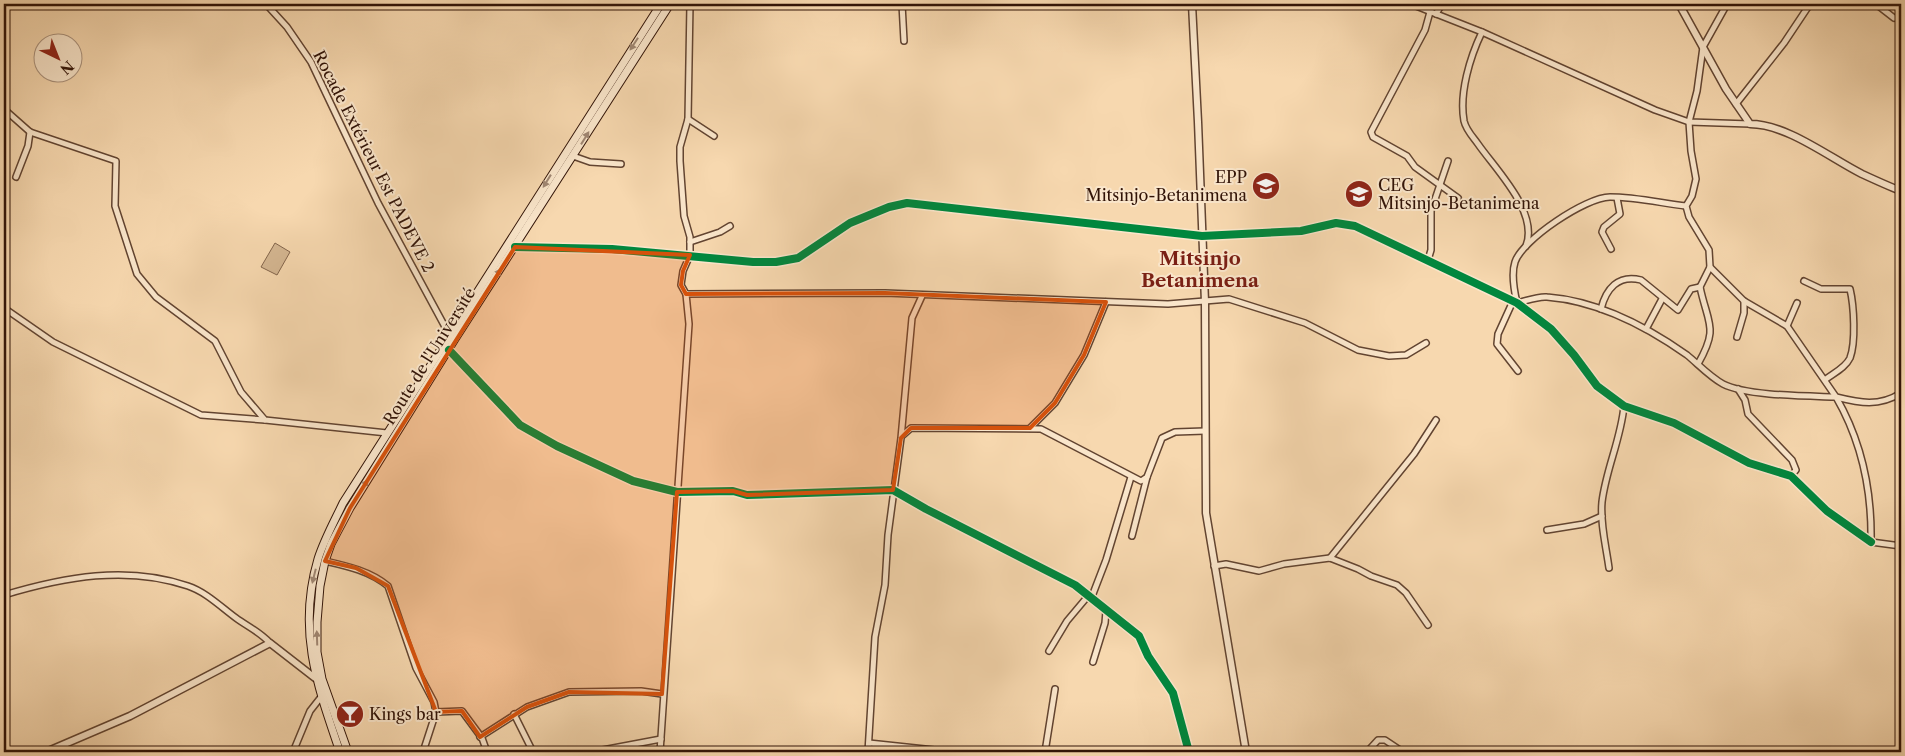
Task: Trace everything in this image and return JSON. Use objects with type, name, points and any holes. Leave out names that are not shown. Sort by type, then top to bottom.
[{"type":"main road","name":"Route de l'Université","points":[[348,752],[322,679],[318,652],[317,622],[325,561],[350,508],[573,156],[649,28],[661,4]]},
{"type":"main road","name":"Route de l'Université","points":[[340,752],[315,678],[310,651],[309,623],[312,585],[318,559],[343,504],[388,433],[649,28],[670,4]]},
{"type":"street","name":"Rocade Extérieur Est PADEVE 2","points":[[266,4],[287,27],[311,62],[378,202],[450,336]]},
{"type":"street","points":[[660,752],[662,694],[670,622],[688,343],[686,294],[681,285],[683,271],[690,255],[690,242],[684,216],[680,147],[688,120],[690,4]]},
{"type":"street","points":[[902,4],[904,41]]},
{"type":"street","points":[[1192,4],[1204,302],[1206,513],[1246,752]]},
{"type":"street","points":[[1411,4],[1482,32],[1646,106],[1689,122],[1762,124],[1782,132],[1901,192]]},
{"type":"street","points":[[1436,14],[1442,4]]},
{"type":"street","points":[[1679,4],[1736,104],[1750,124]]},
{"type":"street","points":[[1686,206],[1692,196],[1696,179],[1691,151],[1689,122],[1697,91],[1703,47],[1727,4]]},
{"type":"street","points":[[1736,104],[1784,42],[1810,4]]},
{"type":"street","points":[[1876,4],[1894,18]]},
{"type":"street","points":[[1430,12],[1425,30],[1371,132],[1373,137],[1407,156],[1416,167],[1458,198]]},
{"type":"street","points":[[1482,32],[1467,71],[1464,122],[1493,166],[1513,189],[1530,227],[1530,236],[1526,246]]},
{"type":"street","points":[[4,109],[30,132],[116,161],[115,206],[138,274],[156,297],[215,341],[242,392],[265,420]]},
{"type":"street","points":[[688,120],[714,136]]},
{"type":"street","points":[[16,177],[28,146],[30,132]]},
{"type":"street","points":[[573,156],[590,162],[621,164]]},
{"type":"street","points":[[1428,260],[1431,250],[1431,211],[1448,161]]},
{"type":"street","points":[[1518,372],[1497,344],[1498,334],[1515,302],[1512,275],[1515,260],[1526,246],[1544,230],[1579,207],[1597,200],[1610,197],[1686,206]]},
{"type":"street","points":[[1611,249],[1602,232],[1604,227],[1620,214],[1617,198]]},
{"type":"street","points":[[515,247],[612,249],[753,262],[776,262],[798,258],[850,223],[889,207],[908,202],[1202,236],[1302,231],[1336,223],[1355,226],[1515,302],[1551,329],[1574,355],[1597,386],[1624,406],[1674,423],[1749,463],[1790,476],[1827,511],[1871,542],[1901,546]]},
{"type":"street","points":[[1686,206],[1690,217],[1709,250],[1710,267],[1700,287],[1711,326],[1711,337],[1698,364]]},
{"type":"street","points":[[690,242],[720,232],[730,226]]},
{"type":"street","points":[[1710,267],[1744,301],[1787,326],[1826,379],[1851,424],[1860,451],[1869,496],[1871,542]]},
{"type":"street","points":[[1601,309],[1607,290],[1613,284],[1634,278],[1641,280],[1662,299],[1678,310],[1692,289],[1700,287]]},
{"type":"street","points":[[1804,281],[1821,289],[1850,289],[1853,327],[1850,357],[1844,365],[1826,379]]},
{"type":"street","points":[[686,294],[885,293],[922,296],[1168,304],[1229,300],[1305,323],[1358,350],[1389,356],[1406,355],[1426,343]]},
{"type":"street","points":[[868,752],[875,636],[885,586],[893,490],[902,438],[912,318],[922,296]]},
{"type":"street","points":[[1515,302],[1545,296],[1601,309],[1630,320],[1698,364],[1722,384],[1738,388],[1785,395],[1836,397],[1876,404],[1901,393]]},
{"type":"street","points":[[1646,329],[1662,299]]},
{"type":"street","points":[[1737,337],[1744,313],[1744,301]]},
{"type":"street","points":[[1030,428],[1055,403],[1084,355],[1106,302]]},
{"type":"street","points":[[1787,326],[1798,303]]},
{"type":"street","points":[[4,308],[53,342],[201,415],[388,433]]},
{"type":"street","points":[[449,350],[520,425],[535,435],[633,481],[677,492],[733,491],[747,495],[875,489],[893,490],[926,509],[1061,577],[1090,597],[1139,636],[1148,656],[1173,693],[1189,752]]},
{"type":"street","points":[[1738,388],[1748,414],[1792,460],[1796,470],[1790,476]]},
{"type":"street","points":[[1609,568],[1602,502],[1614,447],[1622,424],[1624,406]]},
{"type":"street","points":[[1330,558],[1414,454],[1436,420]]},
{"type":"street","points":[[902,438],[911,428],[1041,429],[1131,477],[1141,481],[1147,477]]},
{"type":"street","points":[[1132,536],[1147,477],[1162,438],[1175,432],[1205,431]]},
{"type":"street","points":[[1048,651],[1067,621],[1090,597],[1106,560],[1131,477]]},
{"type":"street","points":[[1547,530],[1584,524],[1602,516]]},
{"type":"street","points":[[1214,566],[1226,564],[1259,571],[1284,564],[1330,558],[1397,585],[1406,593],[1428,625]]},
{"type":"street","points":[[325,561],[356,568],[388,586],[402,633],[416,668],[434,702],[436,712],[423,752]]},
{"type":"street","points":[[4,595],[76,577],[114,574],[144,577],[189,586],[206,595],[315,678]]},
{"type":"street","points":[[1093,662],[1105,623],[1106,611]]},
{"type":"street","points":[[46,752],[130,716],[270,643]]},
{"type":"street","points":[[1045,752],[1055,689]]},
{"type":"street","points":[[480,736],[527,707],[569,692],[641,691],[662,694]]},
{"type":"street","points":[[293,752],[310,711],[321,697]]},
{"type":"street","points":[[436,712],[462,712],[480,736],[486,752]]},
{"type":"street","points":[[514,714],[533,752]]},
{"type":"street","points":[[592,752],[661,739]]},
{"type":"street","points":[[1367,752],[1378,740],[1385,740],[1403,752]]},
{"type":"street","points":[[869,743],[953,752]]},
{"type":"highlighted area","points":[[515,247],[690,255],[683,271],[681,285],[686,294],[885,293],[1106,302],[1084,355],[1055,403],[1030,428],[911,428],[901,438],[893,490],[747,495],[733,491],[677,492],[662,694],[569,692],[527,707],[480,737],[462,711],[436,712],[388,586],[356,568],[325,561],[350,508]]},
{"type":"shaded area","points":[[275,243],[290,252],[277,275],[261,267]]},
{"type":"cycle path","points":[[515,247],[612,249],[753,262],[776,262],[798,258],[850,223],[889,207],[907,203],[1202,236],[1301,231],[1336,223],[1355,226],[1517,303],[1551,329],[1574,355],[1597,386],[1624,406],[1674,423],[1749,463],[1791,476],[1827,511],[1871,542]]},
{"type":"cycle path","points":[[449,350],[520,425],[557,446],[633,481],[677,492],[733,491],[747,495],[893,490],[926,509],[1075,585],[1139,636],[1148,656],[1173,693],[1189,752]]},
{"type":"place","name":"EPP Mitsinjo-Betanimena","points":[[1266,186]]},
{"type":"place","name":"CEG Mitsinjo-Betanimena","points":[[1359,194]]},
{"type":"place","name":"Kings bar","points":[[350,714]]},
{"type":"district","name":"Mitsinjo Betanimena","points":[[1200,269]]}]
